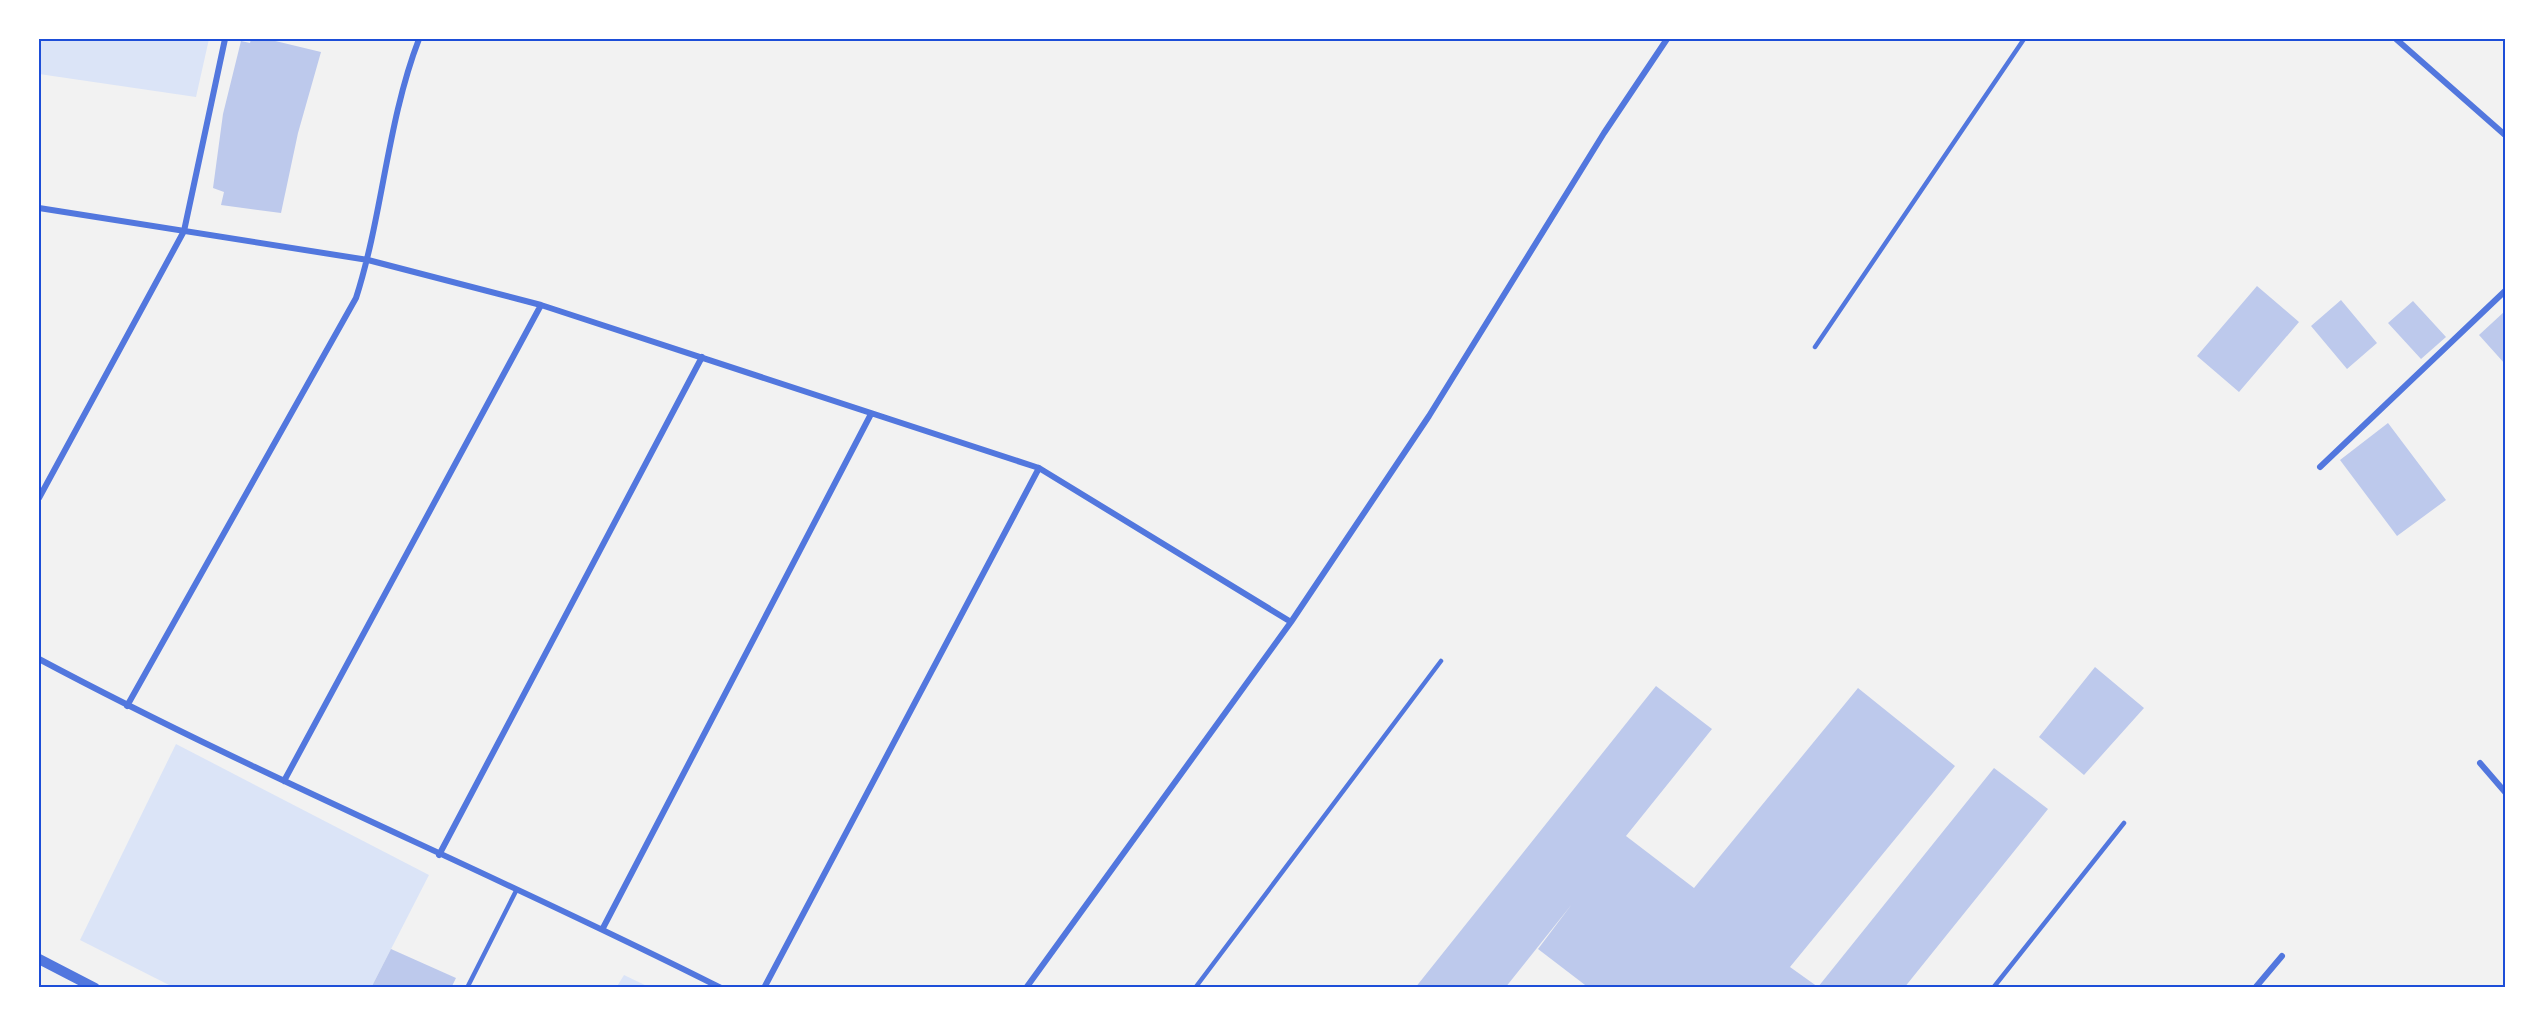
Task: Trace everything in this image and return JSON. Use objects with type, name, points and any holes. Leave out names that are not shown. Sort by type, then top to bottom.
[{"type":"street","points":[[39,498],[184,231],[225,39]]},
{"type":"street","points":[[127,706],[356,298],[368,260],[406,71],[419,39]]},
{"type":"street","points":[[1026,988],[1291,622],[1429,416],[1604,134],[1667,39]]},
{"type":"street","points":[[2396,39],[2505,135]]},
{"type":"street","points":[[39,208],[368,260],[541,305],[1039,468],[1291,622]]},
{"type":"street","points":[[2320,467],[2505,291]]},
{"type":"street","points":[[284,781],[541,305]]},
{"type":"street","points":[[439,855],[702,357]]},
{"type":"street","points":[[603,928],[872,414]]},
{"type":"street","points":[[764,988],[1039,468]]},
{"type":"street","points":[[39,659],[127,706],[516,891],[603,928],[721,988]]},
{"type":"street","points":[[2480,763],[2505,792]]},
{"type":"street","points":[[2255,988],[2282,956]]},
{"type":"street","points":[[39,959],[95,988]]},
{"type":"lane","points":[[1815,347],[2024,39]]},
{"type":"lane","points":[[1195,988],[1441,661]]},
{"type":"lane","points":[[1993,988],[2124,823]]},
{"type":"lane","points":[[467,988],[516,891]]},
{"type":"shaded area","points":[[39,39],[209,39],[196,97],[39,74]]},
{"type":"shaded area","points":[[176,744],[429,875],[371,988],[175,988],[80,940]]},
{"type":"shaded area","points":[[624,975],[651,988],[616,988]]},
{"type":"building","points":[[251,39],[267,39],[321,52],[298,133],[281,213],[221,205],[224,192],[213,188],[223,114],[241,41],[250,43]]},
{"type":"building","points":[[2257,286],[2299,322],[2239,392],[2197,356]]},
{"type":"building","points":[[2341,300],[2377,343],[2347,369],[2311,326]]},
{"type":"building","points":[[2413,301],[2446,337],[2421,359],[2388,323]]},
{"type":"building","points":[[2505,311],[2505,364],[2479,335]]},
{"type":"building","points":[[2388,423],[2446,500],[2397,536],[2340,460]]},
{"type":"building","points":[[2095,667],[2144,708],[2084,775],[2039,737]]},
{"type":"building","points":[[1656,686],[1712,729],[1626,836],[1694,888],[1858,688],[1955,766],[1790,967],[1818,987],[1994,768],[2048,809],[1904,988],[1589,988],[1538,949],[1572,904],[1505,988],[1415,988]]},
{"type":"building","points":[[391,949],[456,978],[451,988],[371,988]]}]
